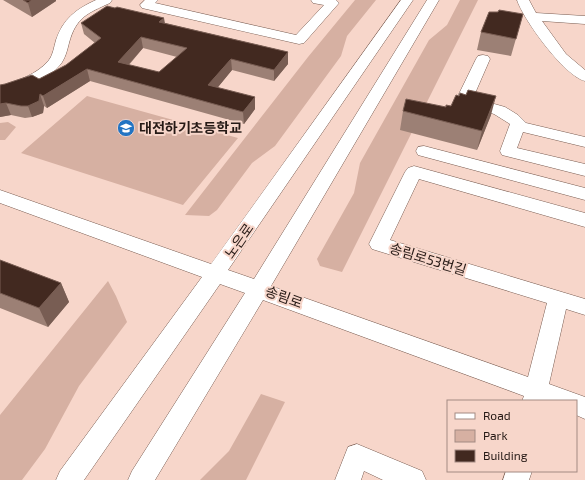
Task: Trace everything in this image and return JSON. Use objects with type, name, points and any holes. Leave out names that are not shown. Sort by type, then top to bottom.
[{"type":"street","points":[[0,90],[29,80],[48,69],[57,59],[67,28],[74,18],[86,8],[106,0]]},
{"type":"street","points":[[152,0],[146,5],[299,40],[333,3],[317,0]]},
{"type":"street","name":"노은로","points":[[69,480],[407,0]]},
{"type":"street","points":[[141,480],[433,0]]},
{"type":"street","points":[[523,0],[531,17],[561,57],[585,77]]},
{"type":"street","points":[[531,17],[583,22]]},
{"type":"street","points":[[483,59],[464,100],[499,110],[511,116],[518,123],[508,151],[585,170]]},
{"type":"street","points":[[517,126],[585,142]]},
{"type":"street","points":[[424,151],[585,194]]},
{"type":"street","name":"송림로53번길","points":[[585,220],[414,172],[379,244],[585,307]]},
{"type":"street","name":"송림로","points":[[0,196],[259,288],[536,395],[562,400]]},
{"type":"street","points":[[536,395],[558,299]]},
{"type":"street","points":[[348,480],[357,456],[414,480]]},
{"type":"green space","points":[[355,0],[376,0],[347,36],[341,56],[275,146],[252,163],[217,210],[209,216],[185,215],[308,57]]},
{"type":"green space","points":[[460,0],[478,0],[342,272],[320,266],[317,259],[354,193],[360,163],[429,40],[447,25]]},
{"type":"green space","points":[[87,96],[238,138],[183,205],[21,153]]},
{"type":"green space","points":[[8,122],[16,127],[5,140],[0,140],[0,123]]},
{"type":"green space","points":[[108,281],[127,322],[79,386],[45,449],[22,480],[0,480],[0,415]]},
{"type":"green space","points":[[261,394],[285,402],[246,480],[200,480],[229,451]]},
{"type":"building","points":[[23,0],[32,0],[28,3]]},
{"type":"building","points":[[107,6],[117,7],[164,18],[159,22],[288,52],[274,70],[231,59],[208,85],[255,97],[243,112],[87,69],[43,96],[40,94],[39,101],[28,106],[6,103],[0,104],[0,85],[32,75],[39,79],[66,65],[101,38],[81,23]],"holes":[[[141,37],[187,48],[159,72],[118,62]]]},
{"type":"building","points":[[499,10],[523,14],[516,39],[481,32],[489,12],[498,12]]},
{"type":"building","points":[[468,90],[496,96],[482,131],[403,111],[406,99],[446,107],[446,105],[451,106],[456,95],[459,96],[460,93],[466,95]]},
{"type":"building","points":[[0,260],[61,283],[39,308],[0,293]]},
{"type":"place","name":"대전하기초등학교","points":[[126,128]]}]
